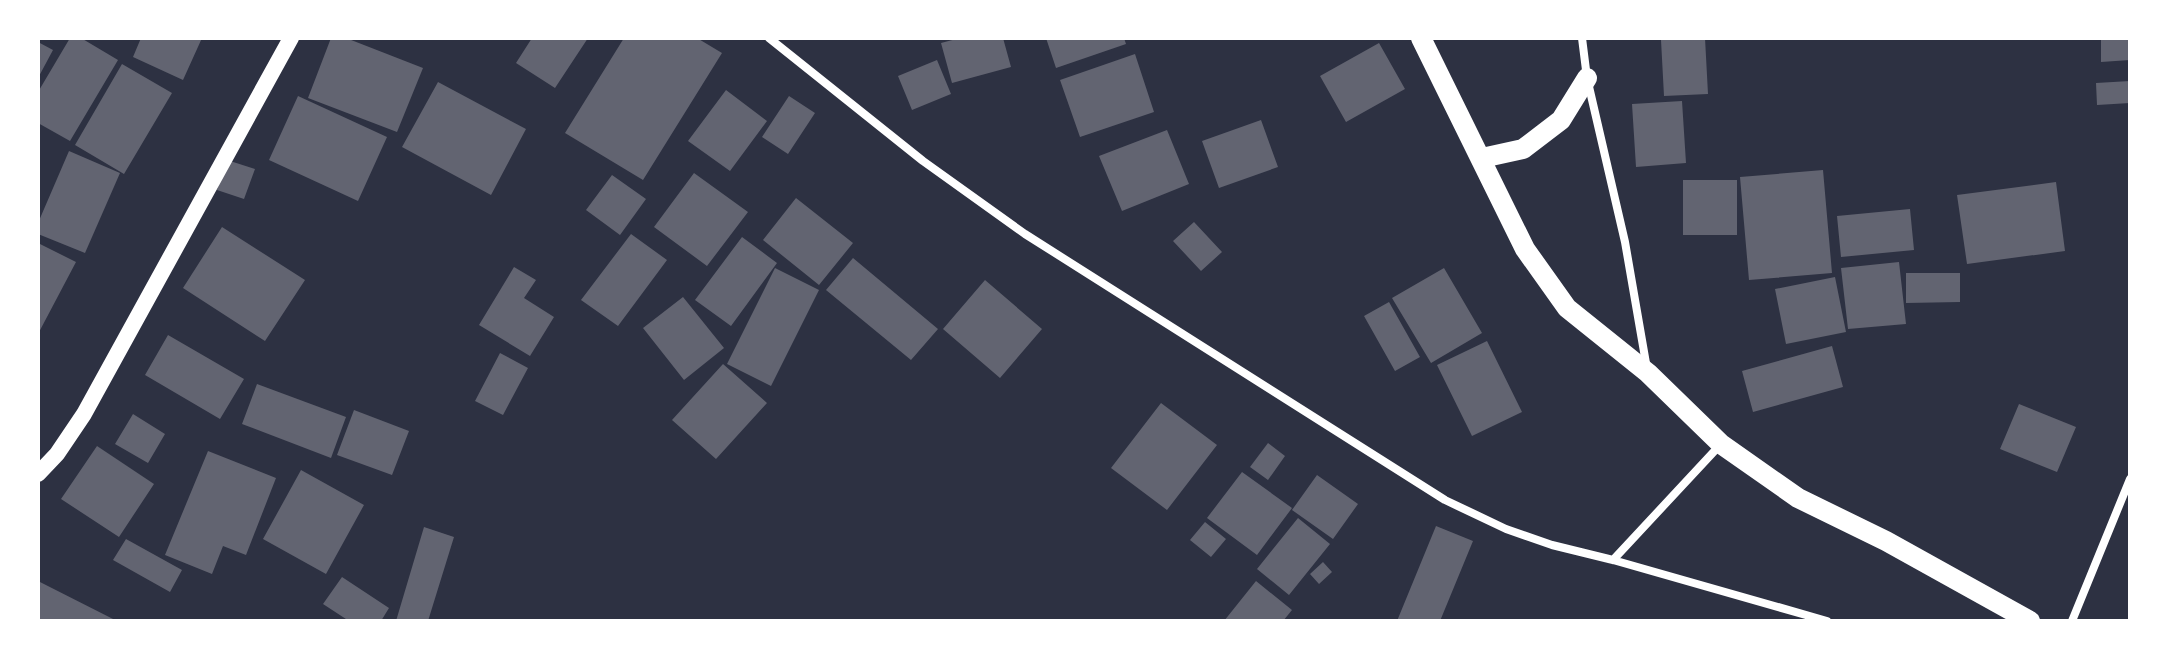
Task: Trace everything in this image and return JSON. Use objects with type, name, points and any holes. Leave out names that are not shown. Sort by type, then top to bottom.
[{"type":"main road","points":[[38,474],[57,454],[84,414],[291,38]]},
{"type":"main road","points":[[1421,38],[1525,249],[1567,308],[1648,373],[1721,444],[1798,498],[1886,541],[2030,621]]},
{"type":"main road","points":[[1482,158],[1523,149],[1561,120],[1587,78]]},
{"type":"street","points":[[769,38],[923,161],[1025,234],[1445,500],[1506,529],[1552,545],[1827,621]]},
{"type":"street","points":[[1582,38],[1587,78],[1625,242],[1648,373]]},
{"type":"street","points":[[1613,560],[1721,444]]},
{"type":"street","points":[[2072,621],[2130,479]]},
{"type":"building","points":[[70,38],[81,38],[118,60],[70,141],[38,123],[38,92]]},
{"type":"building","points":[[141,38],[202,38],[183,80],[133,57]]},
{"type":"building","points":[[331,38],[346,38],[423,68],[397,132],[308,98]]},
{"type":"building","points":[[532,38],[588,38],[555,88],[516,63]]},
{"type":"building","points":[[624,38],[697,38],[722,53],[643,180],[565,133]]},
{"type":"building","points":[[960,38],[1003,38],[1011,67],[952,83],[941,43]]},
{"type":"building","points":[[1046,38],[1124,38],[1126,44],[1056,68]]},
{"type":"building","points":[[1705,38],[1708,94],[1664,96],[1661,40]]},
{"type":"building","points":[[2101,38],[2130,38],[2130,60],[2101,62]]},
{"type":"building","points":[[38,42],[53,50],[38,78]]},
{"type":"building","points":[[1379,43],[1405,89],[1346,122],[1320,76]]},
{"type":"building","points":[[1135,54],[1154,112],[1080,137],[1060,80]]},
{"type":"building","points":[[937,60],[951,94],[912,110],[898,76]]},
{"type":"building","points":[[122,64],[172,93],[124,174],[75,145]]},
{"type":"building","points":[[2130,81],[2130,103],[2097,105],[2096,83]]},
{"type":"building","points":[[438,82],[526,129],[491,195],[402,147]]},
{"type":"building","points":[[726,90],[767,121],[730,171],[688,141]]},
{"type":"building","points":[[298,96],[387,137],[358,201],[269,160]]},
{"type":"building","points":[[789,96],[815,113],[788,154],[762,137]]},
{"type":"building","points":[[1682,101],[1686,163],[1636,167],[1632,104]]},
{"type":"building","points":[[1261,120],[1278,167],[1219,188],[1202,141]]},
{"type":"building","points":[[1167,130],[1189,184],[1122,211],[1099,156]]},
{"type":"building","points":[[69,151],[120,173],[85,253],[38,234],[38,223]]},
{"type":"building","points":[[227,160],[255,169],[244,199],[217,190]]},
{"type":"building","points":[[1823,170],[1832,273],[1749,280],[1740,177]]},
{"type":"building","points":[[694,173],[748,212],[707,266],[654,227]]},
{"type":"building","points":[[612,175],[646,199],[620,235],[586,210]]},
{"type":"building","points":[[1683,180],[1737,180],[1737,235],[1683,235]]},
{"type":"building","points":[[2056,182],[2065,251],[1967,264],[1957,195]]},
{"type":"building","points":[[796,198],[853,243],[819,285],[763,240]]},
{"type":"building","points":[[1910,209],[1914,250],[1841,257],[1837,216]]},
{"type":"building","points":[[1194,222],[1222,252],[1201,271],[1173,241]]},
{"type":"building","points":[[222,227],[305,280],[265,341],[183,288]]},
{"type":"building","points":[[631,234],[667,260],[618,326],[581,300]]},
{"type":"building","points":[[742,237],[777,263],[731,326],[695,300]]},
{"type":"building","points":[[38,243],[76,262],[38,334]]},
{"type":"building","points":[[853,258],[938,329],[911,360],[826,290]]},
{"type":"building","points":[[1899,262],[1906,324],[1848,329],[1841,268]]},
{"type":"building","points":[[514,267],[536,280],[524,298],[554,317],[530,356],[479,325]]},
{"type":"building","points":[[775,268],[819,290],[771,386],[727,364]]},
{"type":"building","points":[[1444,268],[1482,333],[1431,363],[1392,298]]},
{"type":"building","points":[[1906,273],[1960,273],[1960,302],[1906,303]]},
{"type":"building","points":[[1835,277],[1846,332],[1786,344],[1775,289]]},
{"type":"building","points":[[985,280],[1042,329],[1000,378],[943,329]]},
{"type":"building","points":[[683,297],[724,348],[684,380],[643,328]]},
{"type":"building","points":[[1389,302],[1420,357],[1395,371],[1364,316]]},
{"type":"building","points":[[168,335],[244,379],[220,419],[145,375]]},
{"type":"building","points":[[1487,341],[1522,412],[1472,436],[1437,365]]},
{"type":"building","points":[[1832,346],[1843,387],[1753,412],[1742,371]]},
{"type":"building","points":[[500,353],[528,368],[503,415],[475,401]]},
{"type":"building","points":[[723,364],[767,403],[716,459],[672,420]]},
{"type":"building","points":[[257,384],[346,417],[331,458],[242,424]]},
{"type":"building","points":[[1161,403],[1217,445],[1167,510],[1111,468]]},
{"type":"building","points":[[2019,404],[2076,427],[2057,472],[2000,449]]},
{"type":"building","points":[[354,410],[409,431],[392,475],[337,455]]},
{"type":"building","points":[[133,414],[165,434],[148,463],[115,444]]},
{"type":"building","points":[[1268,443],[1285,456],[1268,480],[1250,467]]},
{"type":"building","points":[[97,446],[154,484],[119,537],[61,499]]},
{"type":"building","points":[[208,451],[276,478],[246,555],[223,546],[212,574],[165,555]]},
{"type":"building","points":[[301,470],[364,505],[326,574],[263,539]]},
{"type":"building","points":[[1242,472],[1292,508],[1257,555],[1207,518]]},
{"type":"building","points":[[1317,475],[1358,504],[1333,539],[1292,510]]},
{"type":"building","points":[[1298,518],[1330,544],[1289,595],[1257,569]]},
{"type":"building","points":[[1205,522],[1226,539],[1211,557],[1190,540]]},
{"type":"building","points":[[1436,526],[1473,541],[1440,621],[1397,621]]},
{"type":"building","points":[[424,527],[454,537],[428,621],[396,621]]},
{"type":"building","points":[[126,539],[182,570],[170,592],[113,560]]},
{"type":"building","points":[[1323,562],[1332,572],[1319,584],[1310,574]]},
{"type":"building","points":[[342,577],[389,608],[381,621],[349,621],[323,604]]},
{"type":"building","points":[[38,581],[117,621],[38,621]]},
{"type":"building","points":[[1256,581],[1292,610],[1283,621],[1224,621]]}]
